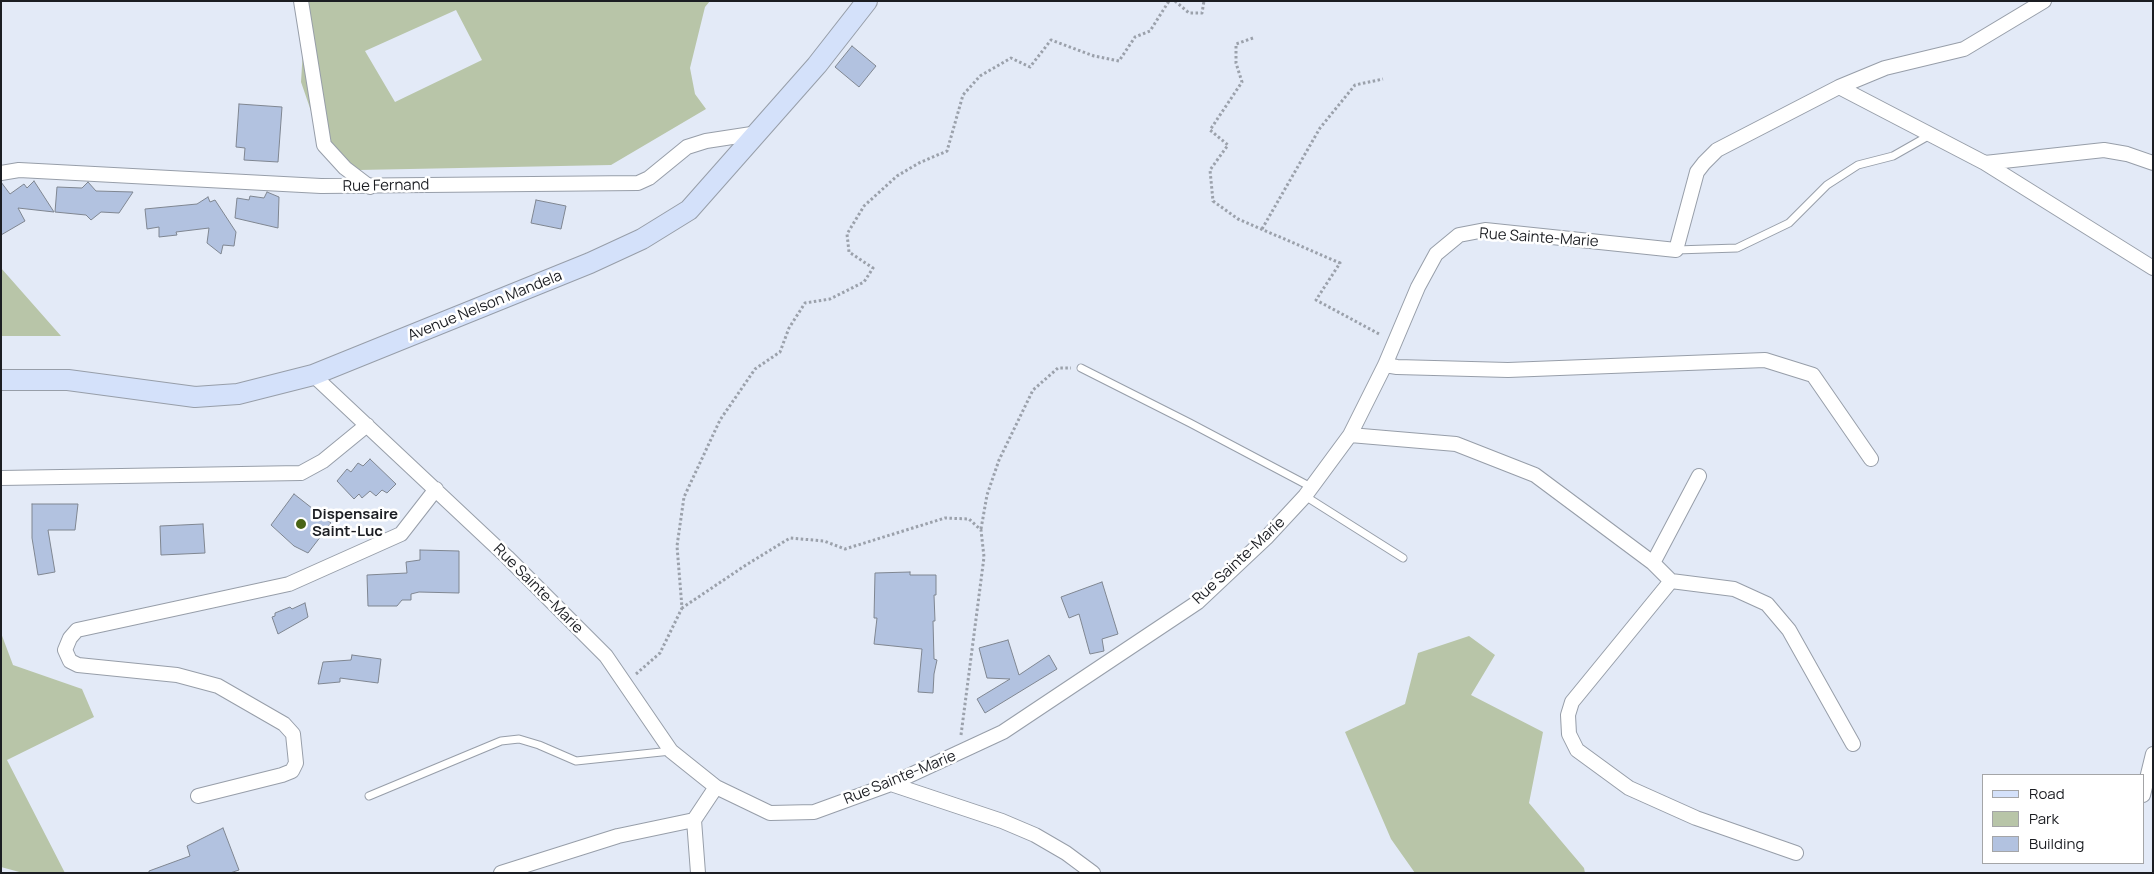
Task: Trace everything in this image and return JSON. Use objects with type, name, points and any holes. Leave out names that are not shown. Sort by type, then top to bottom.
[{"type":"street","points":[[301,1],[324,145],[345,168],[370,186]]},
{"type":"street","name":"Avenue Nelson Mandela","points":[[1,380],[68,380],[195,397],[238,394],[313,374],[590,263],[642,239],[689,210],[817,65],[867,1]]},
{"type":"street","points":[[1676,250],[1697,172],[1717,150],[1839,87],[1885,68],[1964,49],[2044,1]]},
{"type":"street","points":[[1839,87],[1985,163],[2153,268]]},
{"type":"street","name":"Rue Fernand","points":[[1,173],[19,170],[321,186],[638,183],[649,178],[687,147],[706,141],[758,133]]},
{"type":"street","points":[[1985,163],[2104,150],[2126,154],[2153,163]]},
{"type":"street","name":"Rue Sainte-Marie","points":[[313,374],[436,489],[606,656],[672,752],[716,788],[770,813],[814,812],[890,784],[960,754],[1003,732],[1198,602],[1266,538],[1308,492],[1350,434],[1385,364],[1418,287],[1436,254],[1459,235],[1485,230],[1676,250]]},
{"type":"street","points":[[1385,364],[1397,367],[1508,370],[1765,360],[1813,375],[1871,459]]},
{"type":"street","points":[[1,478],[301,472],[323,460],[367,425]]},
{"type":"street","points":[[1350,434],[1456,444],[1535,475],[1653,563],[1671,581],[1734,589],[1767,604],[1789,630],[1853,744]]},
{"type":"street","points":[[1653,563],[1699,476]]},
{"type":"street","points":[[198,796],[282,776],[292,771],[296,763],[294,734],[284,724],[218,686],[176,675],[78,665],[70,661],[65,650],[70,638],[77,630],[289,584],[401,534],[436,489]]},
{"type":"street","points":[[1671,581],[1572,702],[1568,715],[1569,734],[1577,750],[1628,788],[1696,818],[1796,853]]},
{"type":"street","points":[[2144,791],[2153,754]]},
{"type":"street","points":[[890,784],[1002,821],[1035,835],[1066,852],[1093,873]]},
{"type":"street","points":[[698,873],[694,820],[716,788]]},
{"type":"street","points":[[501,873],[618,836],[694,820]]},
{"type":"lane","points":[[1676,250],[1737,248],[1790,223],[1827,185],[1858,164],[1893,156],[1931,135]]},
{"type":"lane","points":[[1081,368],[1190,423],[1308,492],[1403,558]]},
{"type":"lane","points":[[369,796],[500,741],[519,739],[539,745],[576,761],[672,752]]},
{"type":"path","points":[[682,608],[677,546],[684,497],[687,490],[720,420],[755,369],[780,352],[789,328],[805,303],[830,299],[864,282],[874,268],[849,252],[847,234],[864,206],[897,176],[919,163],[947,151],[963,95],[980,76],[1012,58],[1030,67],[1052,40],[1094,56],[1119,61],[1135,37],[1150,31],[1169,1]]},
{"type":"path","points":[[1175,1],[1189,13],[1202,13],[1204,1]]},
{"type":"path","points":[[1254,38],[1236,44],[1236,63],[1242,82],[1210,130],[1228,145],[1210,170],[1213,201],[1238,219],[1340,263],[1316,300],[1395,342]]},
{"type":"path","points":[[1262,230],[1320,128],[1355,86],[1384,79]]},
{"type":"path","points":[[960,754],[984,557],[981,530],[986,495],[999,460],[1033,390],[1058,368],[1081,368]]},
{"type":"path","points":[[624,683],[660,653],[682,608],[790,538],[824,541],[845,548],[946,518],[969,520],[981,530]]},
{"type":"green space","points":[[306,1],[710,1],[705,7],[690,68],[695,94],[706,109],[611,165],[359,170],[321,140],[301,82]],"holes":[[[456,10],[482,60],[395,102],[365,51]]]},
{"type":"green space","points":[[1,268],[61,336],[1,336]]},
{"type":"green space","points":[[1,633],[13,665],[82,689],[94,717],[7,760],[65,873],[23,873],[1,867]]},
{"type":"green space","points":[[1469,636],[1495,655],[1471,695],[1543,732],[1529,803],[1584,868],[1585,873],[1415,873],[1391,839],[1345,732],[1405,704],[1418,653]]},
{"type":"building","points":[[852,46],[876,66],[859,87],[835,67]]},
{"type":"building","points":[[239,104],[282,107],[278,162],[244,160],[245,148],[236,147]]},
{"type":"building","points":[[34,181],[54,212],[18,208],[25,221],[1,235],[1,182],[10,194],[24,184],[27,188]]},
{"type":"building","points":[[88,182],[96,191],[133,192],[119,213],[101,212],[91,220],[86,215],[55,212],[57,187],[82,188]]},
{"type":"building","points":[[267,192],[279,197],[278,228],[235,218],[237,198],[249,200],[250,196],[264,198]]},
{"type":"building","points":[[208,197],[210,202],[215,200],[236,232],[234,246],[223,245],[221,254],[207,243],[209,228],[176,232],[177,235],[159,237],[159,227],[147,229],[145,209],[197,204]]},
{"type":"building","points":[[536,200],[566,206],[561,229],[531,223]]},
{"type":"building","points":[[370,459],[396,484],[387,493],[382,490],[376,496],[370,491],[362,498],[359,494],[354,499],[337,481],[347,469],[351,472],[358,463],[363,466]]},
{"type":"building","name":"Dispensaire Saint-Luc","points":[[294,494],[331,523],[308,553],[294,546],[271,525]]},
{"type":"building","points":[[32,504],[78,504],[75,530],[48,530],[55,572],[38,575],[32,538]]},
{"type":"building","points":[[203,524],[205,553],[161,555],[160,526]]},
{"type":"building","points":[[420,550],[459,551],[459,593],[419,592],[411,594],[411,600],[402,600],[397,606],[368,606],[367,575],[407,573],[406,562],[420,560]]},
{"type":"building","points":[[910,572],[910,575],[936,575],[936,595],[934,595],[935,621],[933,621],[934,659],[937,660],[933,693],[918,692],[922,649],[874,644],[877,618],[874,618],[875,573]]},
{"type":"building","points":[[1102,582],[1118,634],[1102,639],[1104,651],[1090,654],[1079,614],[1069,618],[1061,597]]},
{"type":"building","points":[[305,603],[308,617],[278,634],[272,617],[275,616],[275,613],[290,607],[292,609]]},
{"type":"building","points":[[1008,640],[1019,675],[1049,655],[1057,669],[985,713],[977,699],[1010,679],[987,678],[979,648]]},
{"type":"building","points":[[352,655],[381,659],[378,683],[340,678],[340,682],[318,684],[323,662],[351,660]]},
{"type":"building","points":[[223,828],[239,870],[230,873],[149,873],[149,871],[190,856],[187,846]]},
{"type":"place","name":"Dispensaire Saint-Luc","points":[[301,524]]}]
